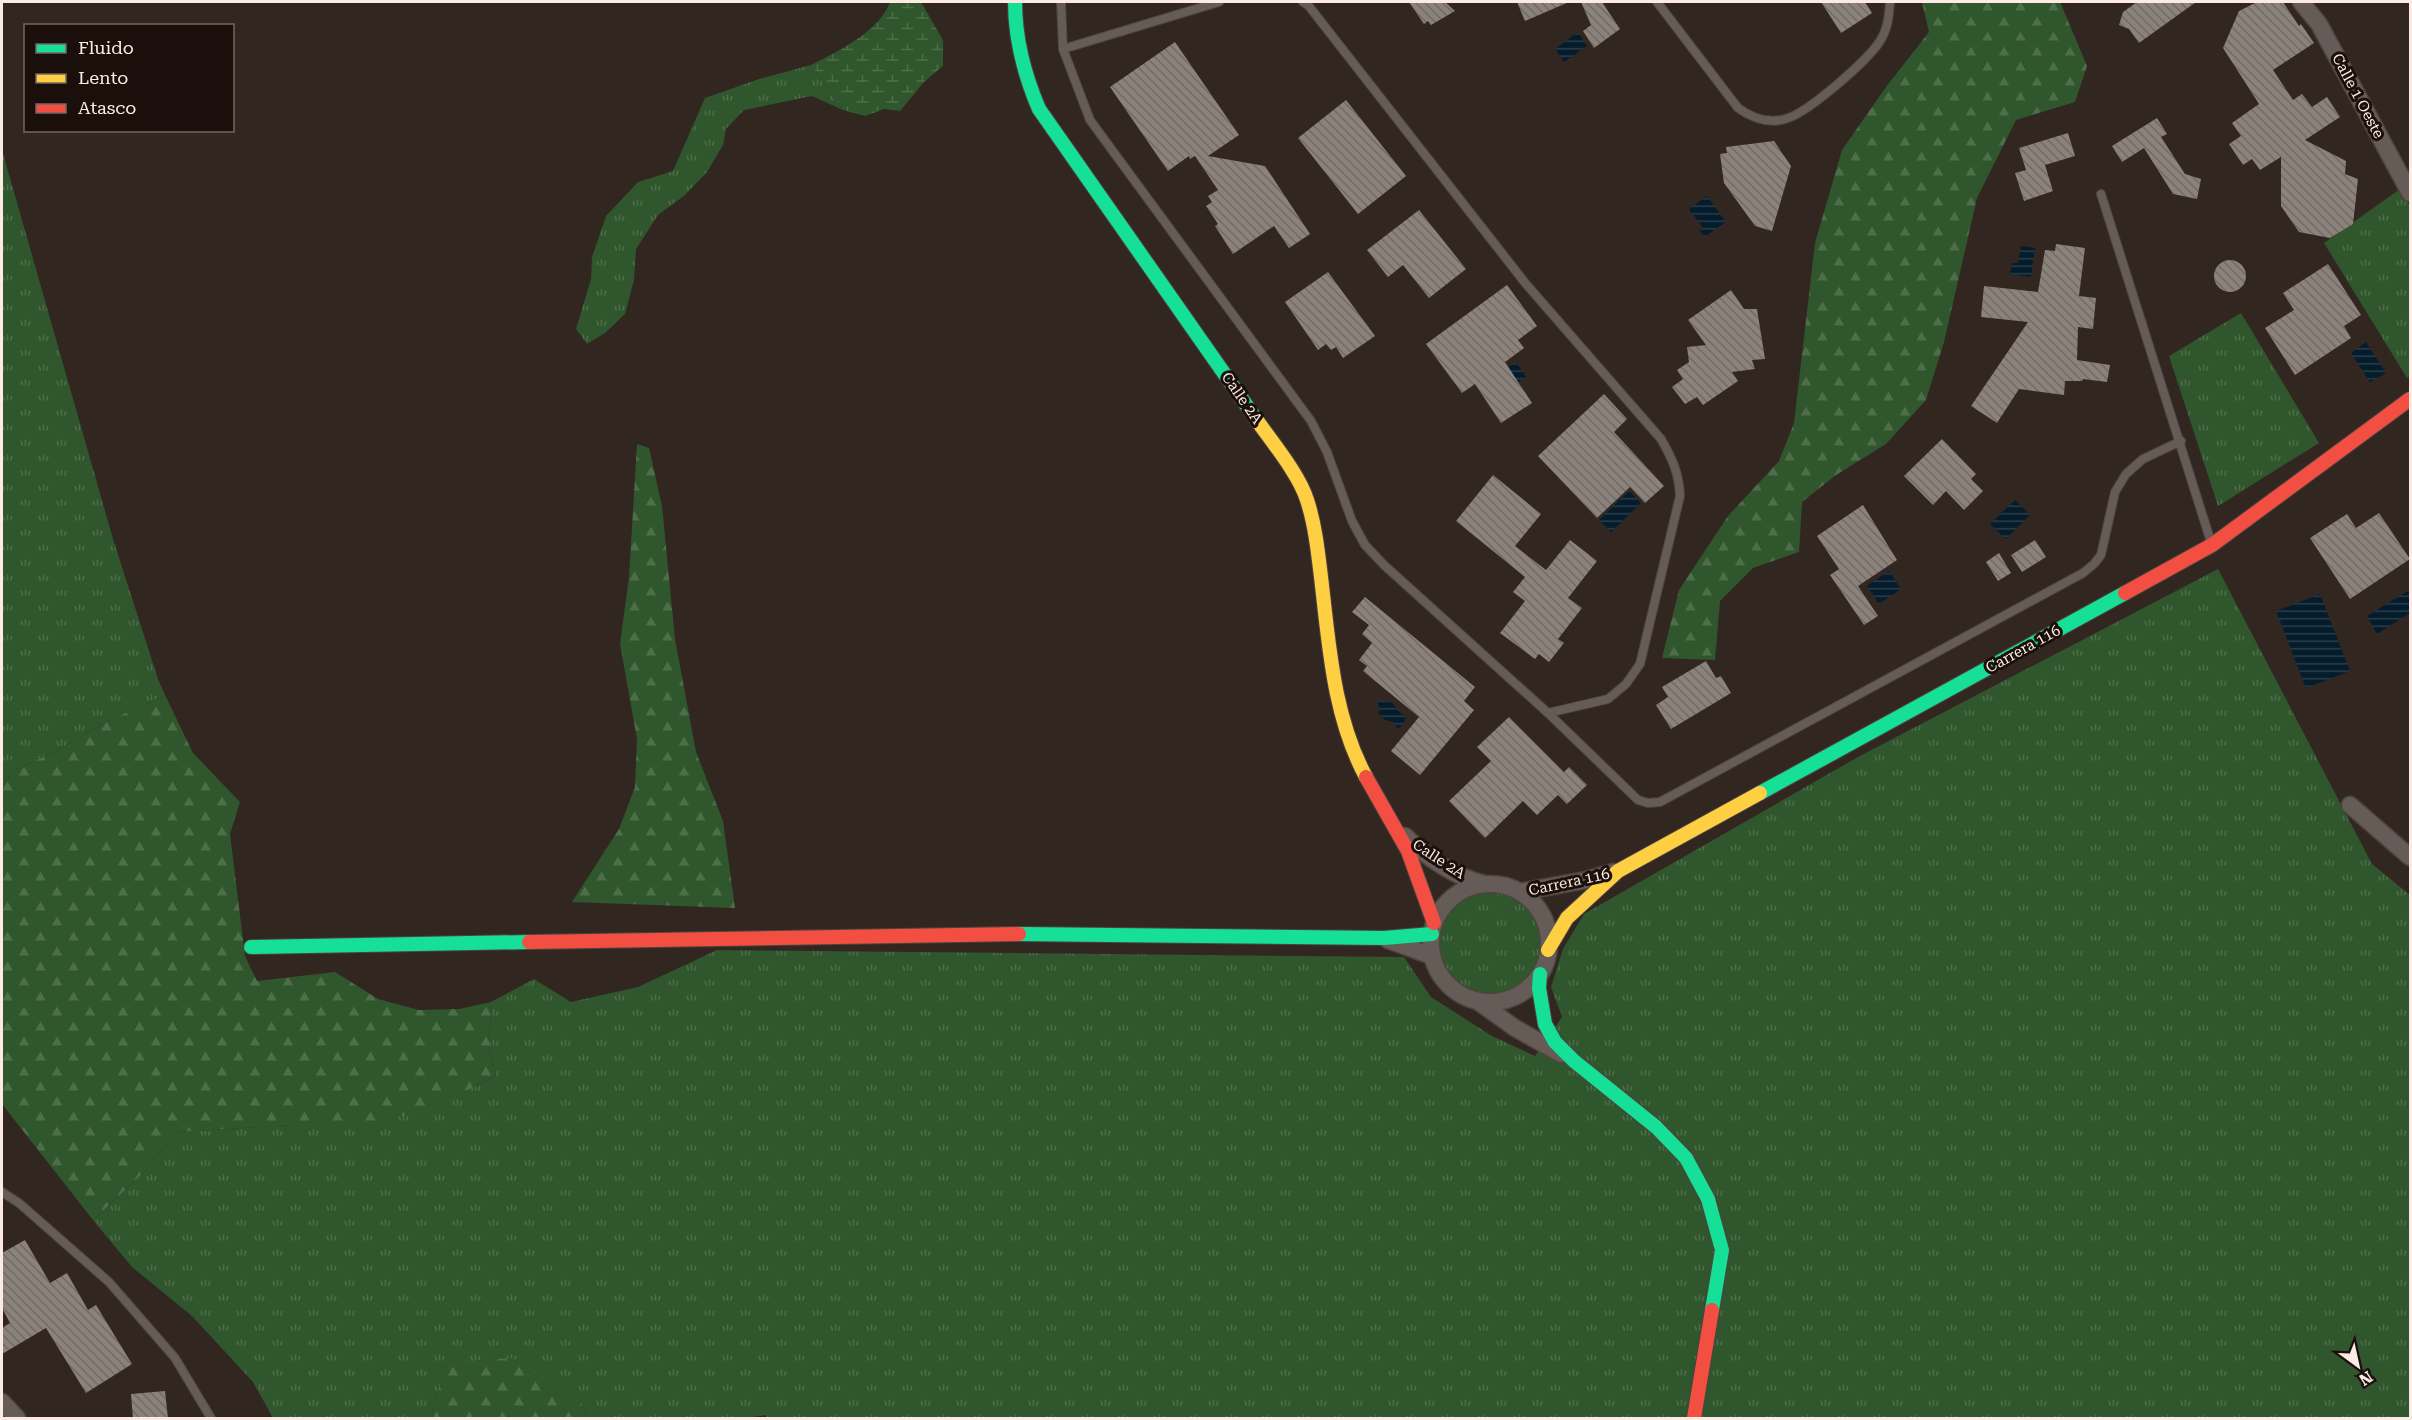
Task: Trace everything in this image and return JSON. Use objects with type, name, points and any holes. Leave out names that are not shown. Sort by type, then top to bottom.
[{"type":"street","name":"Calle 2A","points":[[1015,2],[1014,23],[1018,53],[1039,109],[1284,458],[1307,499],[1318,552],[1332,666],[1343,720],[1357,760],[1396,827],[1416,870],[1433,928]]},
{"type":"street","name":"Calle 1 Oeste","points":[[2301,2],[2319,24],[2410,193]]},
{"type":"street","name":"Carrera 116","points":[[1520,892],[1586,880],[1618,871],[2212,545],[2410,399]]},
{"type":"street","points":[[2350,805],[2410,857]]},
{"type":"street","name":"Calle 2A","points":[[1396,827],[1418,849],[1455,873],[1486,884]]},
{"type":"street","name":"Carrera 116","points":[[1548,950],[1567,918],[1618,871]]},
{"type":"street","points":[[1540,974],[1530,986],[1512,997],[1490,1002],[1461,994],[1448,984],[1438,971],[1432,956],[1433,928],[1442,908],[1454,896],[1469,888],[1486,884],[1504,885],[1520,892],[1533,903],[1543,917],[1548,933],[1548,950],[1540,974],[1539,988],[1545,1024],[1555,1042],[1656,1127],[1686,1158],[1708,1199],[1722,1250],[1694,1419]]},
{"type":"street","points":[[251,946],[1040,934],[1384,938],[1433,928]]},
{"type":"street","points":[[1384,938],[1432,956]]},
{"type":"street","points":[[1476,1000],[1515,1028],[1574,1060]]},
{"type":"street","points":[[2,1402],[17,1419]]},
{"type":"lane","points":[[1061,2],[1063,49],[1090,120],[1311,421],[1327,452],[1352,521],[1365,545],[1384,565],[1548,713],[1638,800],[1648,803],[1660,802],[2083,573],[2101,555],[2115,492],[2126,474],[2143,459],[2181,441]]},
{"type":"lane","points":[[1063,49],[1219,2]]},
{"type":"lane","points":[[1302,2],[1308,5],[1527,284],[1661,439],[1674,461],[1680,481],[1680,496],[1640,664],[1626,684],[1608,699],[1548,713]]},
{"type":"lane","points":[[1657,2],[1738,108],[1751,117],[1768,121],[1786,119],[1806,109],[1869,56],[1881,39],[1889,20],[1890,2]]},
{"type":"lane","points":[[2101,194],[2181,441],[2212,545]]},
{"type":"lane","points":[[2,1192],[20,1203],[109,1282],[175,1358],[211,1419]]},
{"type":"green space","points":[[890,2],[921,2],[943,40],[943,66],[925,81],[900,111],[884,109],[865,116],[843,110],[811,65],[856,40],[877,22]]},
{"type":"green space","points":[[1922,2],[2060,2],[2087,66],[2075,102],[2016,120],[1977,198],[1944,342],[1926,400],[1886,444],[1836,475],[1802,502],[1799,552],[1753,568],[1720,601],[1715,660],[1662,658],[1679,590],[1728,516],[1779,461],[1794,423],[1815,243],[1842,150],[1886,87],[1929,32]]},
{"type":"green space","points":[[811,65],[843,110],[812,96],[744,110],[726,129],[723,145],[707,172],[685,195],[658,215],[636,249],[634,280],[625,314],[605,333],[587,344],[576,329],[591,279],[592,257],[606,216],[638,182],[673,171],[705,98],[759,79]]},
{"type":"green space","points":[[2,150],[113,539],[165,695],[108,721],[58,750],[15,770],[2,786]]},
{"type":"green space","points":[[2400,189],[2410,206],[2410,376],[2407,378],[2324,243]]},
{"type":"green space","points":[[2241,313],[2319,443],[2218,506],[2169,356]]},
{"type":"green space","points":[[637,444],[649,448],[662,506],[675,639],[696,752],[723,821],[735,908],[572,902],[619,829],[635,787],[637,739],[620,644],[629,577]]},
{"type":"green space","points":[[2218,569],[2372,864],[2410,895],[2410,1418],[768,1418],[765,1415],[746,1418],[588,1418],[582,1404],[447,1363],[430,1418],[273,1418],[253,1382],[192,1316],[132,1267],[93,1220],[139,1177],[177,1132],[293,1125],[375,1125],[468,1090],[496,1076],[489,1047],[491,1002],[534,979],[571,1002],[638,987],[717,950],[1404,957],[1431,997],[1492,1036],[1535,1056],[1562,1017],[1551,987],[1563,949],[1584,914],[1858,757]]},
{"type":"green space","points":[[165,695],[193,753],[240,802],[230,834],[245,956],[257,981],[335,972],[378,999],[419,1010],[459,1009],[491,1002],[489,1047],[496,1076],[468,1090],[375,1126],[293,1125],[177,1132],[139,1177],[93,1220],[2,1104],[2,786],[15,770],[58,750],[108,721]]},
{"type":"green space","points":[[1490,884],[1501,885],[1523,894],[1539,910],[1548,932],[1548,954],[1539,976],[1523,992],[1501,1001],[1490,1002],[1479,1001],[1457,992],[1441,976],[1432,954],[1431,943],[1432,932],[1441,910],[1457,894],[1479,885]]},
{"type":"green space","points":[[513,1358],[582,1404],[588,1418],[430,1418],[447,1362]]},
{"type":"water","points":[[1578,32],[1587,46],[1564,62],[1555,49]]},
{"type":"water","points":[[1707,196],[1726,222],[1704,237],[1700,231],[1703,228],[1689,209]]},
{"type":"water","points":[[2021,246],[2035,248],[2031,277],[2010,274],[2012,263],[2018,263]]},
{"type":"water","points":[[2366,342],[2386,373],[2370,382],[2351,353]]},
{"type":"water","points":[[1516,362],[1526,377],[1501,393],[1491,379]]},
{"type":"water","points":[[1629,491],[1641,503],[1611,532],[1599,520]]},
{"type":"water","points":[[2015,500],[2030,515],[2006,539],[1990,524]]},
{"type":"water","points":[[1889,571],[1901,589],[1879,604],[1867,586]]},
{"type":"water","points":[[2408,591],[2410,613],[2377,634],[2367,616]]},
{"type":"water","points":[[2320,594],[2350,671],[2306,688],[2276,611]]},
{"type":"water","points":[[1377,700],[1392,702],[1405,716],[1405,722],[1398,729],[1393,722],[1382,718],[1379,714]]},
{"type":"building","points":[[1409,2],[1445,2],[1455,11],[1431,25],[1428,21],[1424,24]]},
{"type":"building","points":[[1517,2],[1569,2],[1525,21]]},
{"type":"building","points":[[1581,2],[1602,2],[1620,29],[1594,48],[1583,31],[1591,25]]},
{"type":"building","points":[[1821,2],[1865,2],[1872,13],[1841,33]]},
{"type":"building","points":[[2137,2],[2196,2],[2139,43],[2129,29],[2119,25],[2123,12]]},
{"type":"building","points":[[2257,2],[2283,2],[2314,43],[2273,70],[2293,100],[2302,94],[2312,107],[2327,97],[2340,117],[2305,140],[2346,161],[2345,174],[2358,179],[2353,224],[2330,238],[2299,232],[2281,206],[2281,157],[2260,170],[2252,159],[2243,165],[2229,144],[2241,136],[2232,123],[2259,104],[2223,48],[2239,11]]},
{"type":"building","points":[[1175,42],[1239,135],[1208,156],[1265,166],[1310,234],[1289,248],[1274,226],[1233,254],[1215,226],[1218,224],[1206,206],[1212,202],[1208,196],[1218,190],[1195,156],[1190,159],[1189,156],[1168,171],[1110,87]]},
{"type":"building","points":[[1346,100],[1406,176],[1358,214],[1298,138]]},
{"type":"building","points":[[2157,118],[2167,134],[2161,137],[2185,174],[2201,179],[2197,199],[2173,194],[2144,148],[2122,162],[2112,146]]},
{"type":"building","points":[[2068,133],[2075,156],[2045,165],[2053,191],[2024,201],[2015,173],[2026,170],[2019,148]]},
{"type":"building","points":[[1774,141],[1791,166],[1772,231],[1755,226],[1724,183],[1720,154],[1727,153],[1726,147]]},
{"type":"building","points":[[1419,210],[1466,269],[1429,298],[1403,265],[1388,277],[1367,250]]},
{"type":"building","points":[[2056,244],[2085,248],[2079,296],[2096,298],[2093,329],[2078,327],[2077,360],[2110,365],[2107,382],[2083,379],[2082,381],[2065,381],[2064,395],[2019,389],[1997,423],[1971,406],[2028,322],[1981,317],[1984,286],[2038,292],[2045,250],[2055,251]]},
{"type":"building","points":[[2230,260],[2241,265],[2246,276],[2241,287],[2230,292],[2219,287],[2214,276],[2219,265]]},
{"type":"building","points":[[2328,264],[2361,315],[2344,326],[2351,338],[2295,375],[2265,328],[2294,310],[2283,293]]},
{"type":"building","points":[[1328,272],[1375,336],[1343,358],[1336,347],[1331,350],[1326,344],[1318,350],[1285,302]]},
{"type":"building","points":[[1507,285],[1537,326],[1518,340],[1524,348],[1505,362],[1532,403],[1501,423],[1475,384],[1462,393],[1426,344]]},
{"type":"building","points":[[1731,290],[1744,309],[1757,309],[1765,359],[1752,360],[1755,369],[1732,372],[1738,381],[1703,405],[1697,397],[1685,404],[1672,387],[1683,379],[1677,370],[1689,362],[1687,347],[1706,345],[1688,320]]},
{"type":"building","points":[[1604,394],[1627,419],[1614,432],[1664,486],[1645,503],[1630,487],[1597,518],[1538,456]]},
{"type":"building","points":[[1942,439],[1976,474],[1971,479],[1983,491],[1964,510],[1946,491],[1933,505],[1904,476]]},
{"type":"building","points":[[1493,475],[1541,514],[1515,546],[1546,570],[1570,540],[1597,561],[1568,598],[1582,608],[1558,639],[1564,643],[1549,662],[1539,654],[1535,659],[1500,633],[1525,601],[1513,592],[1525,577],[1456,521]]},
{"type":"building","points":[[1863,505],[1897,560],[1858,586],[1878,616],[1864,625],[1830,575],[1839,569],[1817,536]]},
{"type":"building","points":[[2379,513],[2410,559],[2350,599],[2310,538],[2347,514],[2356,528]]},
{"type":"building","points":[[2035,540],[2046,557],[2022,572],[2011,555]]},
{"type":"building","points":[[1999,553],[2011,573],[1998,581],[1986,562]]},
{"type":"building","points":[[1365,597],[1475,687],[1464,701],[1474,710],[1420,775],[1391,751],[1419,717],[1363,671],[1367,666],[1359,660],[1372,643],[1362,634],[1369,625],[1352,612]]},
{"type":"building","points":[[1706,661],[1716,678],[1721,676],[1731,693],[1671,729],[1656,705],[1668,697],[1662,687]]},
{"type":"building","points":[[1509,717],[1564,772],[1569,767],[1587,785],[1567,804],[1558,795],[1537,815],[1523,801],[1485,838],[1449,801],[1491,761],[1477,747]]},
{"type":"building","points":[[25,1240],[50,1283],[67,1273],[88,1310],[96,1305],[132,1364],[86,1393],[46,1328],[2,1354],[2,1328],[10,1323],[2,1308],[2,1253]]},
{"type":"building","points":[[165,1391],[168,1419],[133,1419],[131,1394]]},
{"type":"traffic: fast","points":[[1015,2],[1021,57],[1039,109],[1256,419]]},
{"type":"traffic: fast","points":[[1760,793],[2125,593]]},
{"type":"traffic: fast","points":[[1019,934],[1384,938],[1432,934]]},
{"type":"traffic: fast","points":[[251,947],[529,942]]},
{"type":"traffic: fast","points":[[1540,974],[1539,988],[1545,1024],[1555,1042],[1574,1061],[1656,1127],[1686,1158],[1708,1199],[1722,1250],[1712,1310]]},
{"type":"traffic: slow","points":[[1256,419],[1292,469],[1307,500],[1316,538],[1330,654],[1339,705],[1355,754],[1366,777]]},
{"type":"traffic: slow","points":[[1548,950],[1567,918],[1618,871],[1760,793]]},
{"type":"traffic: jam","points":[[2125,593],[2212,545],[2410,399]]},
{"type":"traffic: jam","points":[[1366,777],[1408,851],[1434,923]]},
{"type":"traffic: jam","points":[[529,942],[1019,934]]},
{"type":"traffic: jam","points":[[1694,1418],[1712,1310]]}]
